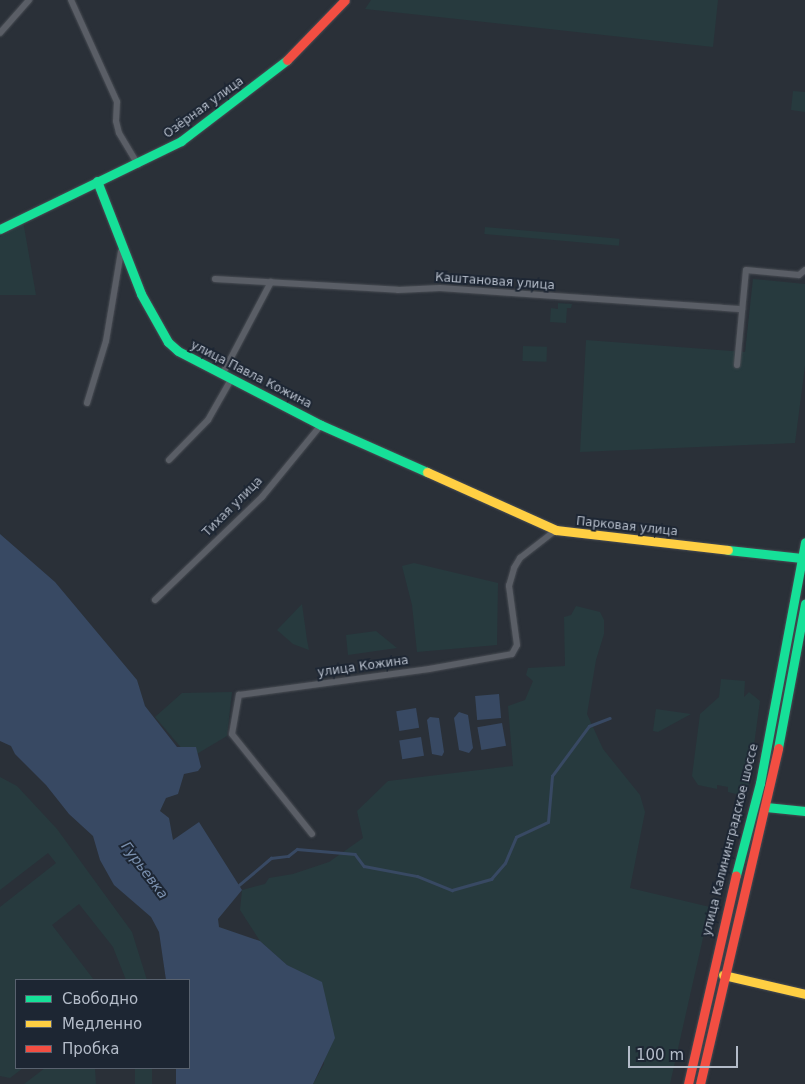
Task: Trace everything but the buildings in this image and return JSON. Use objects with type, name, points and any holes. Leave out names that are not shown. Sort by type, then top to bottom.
[{"type":"street","points":[[0,33],[29,0]]},
{"type":"street","points":[[71,0],[117,102],[116,121],[119,133],[138,165]]},
{"type":"street","name":"Озёрная улица","points":[[0,229],[97,181],[138,165],[182,141],[273,72],[345,0]]},
{"type":"street","name":"улица Павла Кожина","points":[[97,181],[121,251],[141,294],[168,342],[178,351],[321,425],[375,450]]},
{"type":"street","points":[[87,403],[106,341],[121,251]]},
{"type":"street","points":[[737,365],[746,270],[799,275],[805,270]]},
{"type":"street","name":"Каштановая улица","points":[[215,278],[398,290],[440,288],[742,309]]},
{"type":"street","points":[[223,373],[271,282]]},
{"type":"street","points":[[169,460],[208,420],[232,378]]},
{"type":"street","name":"Тихая улица","points":[[155,600],[262,497],[321,425]]},
{"type":"street","name":"Парковая улица","points":[[375,450],[517,510],[556,530],[802,558]]},
{"type":"street","name":"улица Кожина","points":[[312,834],[232,734],[238,694],[429,669],[512,654],[517,645],[509,586],[514,568],[520,558],[556,530]]},
{"type":"street","name":"улица Калининградское шоссе","points":[[688,1084],[726,911],[755,805],[805,542]]},
{"type":"street","name":"улица Калининградское шоссе","points":[[700,1084],[723,974],[766,807],[805,604]]},
{"type":"street","points":[[755,805],[805,811]]},
{"type":"street","points":[[723,974],[805,994]]},
{"type":"green space","points":[[371,0],[718,0],[713,47],[365,9]]},
{"type":"green space","points":[[793,91],[805,92],[805,112],[791,110]]},
{"type":"green space","points":[[23,221],[36,295],[0,295],[0,237]]},
{"type":"green space","points":[[485,227],[619,239],[619,246],[484,234]]},
{"type":"green space","points":[[753,279],[805,284],[805,366],[795,443],[580,452],[586,340],[745,352]]},
{"type":"green space","points":[[558,303],[572,304],[571,308],[567,308],[566,323],[550,322],[551,308],[558,309]]},
{"type":"green space","points":[[523,346],[547,347],[546,362],[522,361]]},
{"type":"green space","points":[[414,563],[498,583],[497,645],[417,652],[412,605],[402,566]]},
{"type":"green space","points":[[302,604],[309,650],[293,644],[277,630]]},
{"type":"green space","points":[[576,606],[600,612],[604,620],[604,634],[596,660],[587,714],[603,749],[640,795],[645,812],[630,888],[710,907],[670,1084],[313,1084],[324,1064],[322,983],[287,965],[260,941],[240,910],[242,890],[265,884],[269,878],[293,874],[329,862],[363,838],[357,811],[388,781],[513,766],[508,706],[525,700],[533,681],[526,675],[528,668],[565,666],[564,617],[571,615]]},
{"type":"green space","points":[[376,631],[397,648],[348,655],[346,635]]},
{"type":"green space","points":[[721,679],[745,681],[744,697],[749,692],[760,701],[748,789],[740,795],[728,792],[728,787],[717,785],[717,789],[698,785],[692,776],[700,714],[719,697]]},
{"type":"green space","points":[[232,692],[227,736],[190,758],[155,717],[182,693]]},
{"type":"green space","points":[[656,709],[691,714],[658,732],[653,731]]},
{"type":"green space","points":[[0,777],[17,786],[57,829],[132,932],[147,979],[126,979],[113,947],[79,904],[52,925],[93,979],[15,979],[15,1069],[22,1069],[10,1078],[0,1076],[0,907],[56,863],[48,853],[0,890]]},
{"type":"green space","points":[[44,1069],[95,1069],[96,1084],[24,1084]]},
{"type":"green space","points":[[135,1069],[152,1069],[152,1084],[135,1084]]},
{"type":"water","name":"Гурьевка","points":[[0,534],[55,582],[137,680],[145,706],[177,747],[196,747],[201,767],[198,771],[184,774],[178,794],[166,798],[160,811],[169,818],[173,840],[199,822],[242,890],[218,919],[219,927],[260,941],[287,965],[322,982],[335,1038],[313,1084],[176,1084],[176,1069],[190,1069],[190,979],[166,979],[159,932],[151,917],[114,885],[100,860],[93,836],[69,814],[46,785],[15,754],[11,746],[0,741]]},
{"type":"water","points":[[499,694],[501,718],[477,720],[475,696]]},
{"type":"water","points":[[416,708],[419,728],[399,731],[396,711]]},
{"type":"water","points":[[459,712],[468,715],[473,748],[469,753],[459,750],[454,718]]},
{"type":"water","points":[[430,717],[439,718],[444,752],[442,756],[432,754],[427,720]]},
{"type":"water","points":[[502,723],[506,746],[481,750],[477,727]]},
{"type":"water","points":[[421,737],[424,756],[402,759],[399,740]]},
{"type":"waterway","points":[[239,885],[271,858],[288,856],[297,849],[355,854],[364,866],[417,876],[452,890],[491,879],[505,863],[516,837],[548,822],[552,776],[589,726],[610,718]]},
{"type":"traffic: fast","points":[[0,229],[181,141],[287,60]]},
{"type":"traffic: fast","points":[[97,181],[141,294],[168,342],[178,351],[321,425],[427,472]]},
{"type":"traffic: fast","points":[[736,875],[760,783],[805,542]]},
{"type":"traffic: fast","points":[[728,550],[802,558]]},
{"type":"traffic: fast","points":[[778,748],[805,604]]},
{"type":"traffic: fast","points":[[766,807],[805,811]]},
{"type":"traffic: slow","points":[[427,472],[556,530],[728,550]]},
{"type":"traffic: slow","points":[[723,975],[805,994]]},
{"type":"traffic: jam","points":[[287,60],[345,0]]},
{"type":"traffic: jam","points":[[700,1084],[778,748]]},
{"type":"traffic: jam","points":[[688,1084],[736,875]]}]
